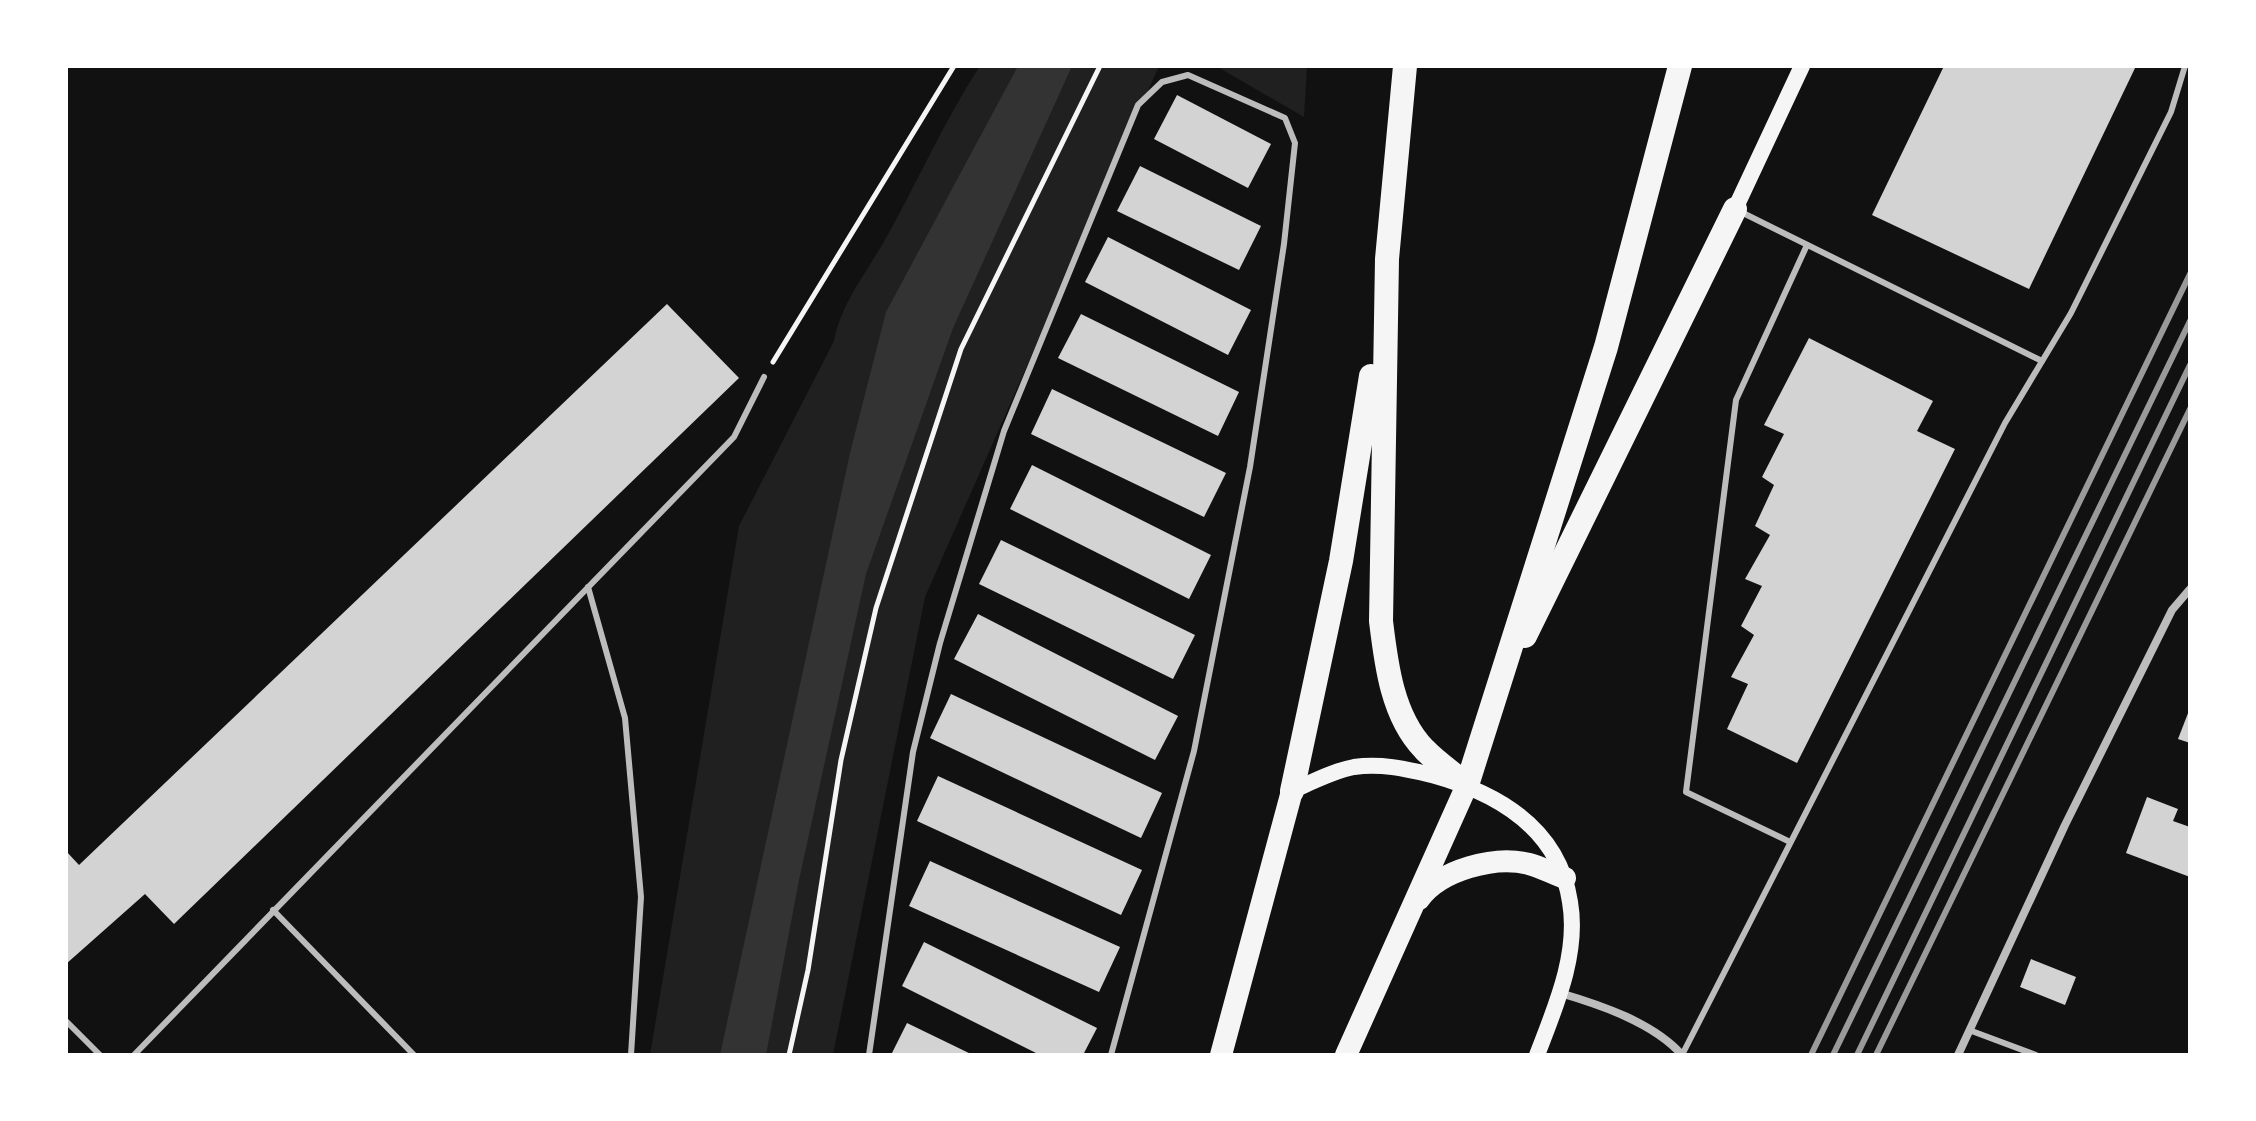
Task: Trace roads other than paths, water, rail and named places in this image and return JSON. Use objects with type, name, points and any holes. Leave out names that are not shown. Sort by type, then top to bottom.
[{"type":"highway","points":[[1221,1055],[1292,791],[1341,561],[1387,259],[1405,66]]},
{"type":"highway","points":[[1346,1055],[1467,785],[1606,347],[1680,66]]},
{"type":"highway","points":[[1496,695],[1735,209]]},
{"type":"highway","points":[[1387,259],[1380,563],[1384,650],[1398,704],[1408,726],[1423,748],[1467,785]]},
{"type":"highway","points":[[1407,917],[1426,890],[1451,874],[1478,865],[1505,861],[1529,864],[1565,878]]},
{"type":"main road","points":[[1735,209],[1802,66]]},
{"type":"main road","points":[[1292,791],[1352,767],[1375,765],[1402,768],[1467,785],[1518,812],[1538,831],[1554,853],[1565,878],[1571,904],[1571,932],[1560,993],[1537,1055]]},
{"type":"street","points":[[1958,1055],[2164,624],[2190,589]]},
{"type":"street","points":[[1560,993],[1588,1001],[1661,1036],[1682,1055]]},
{"type":"lane","points":[[1682,1055],[1788,841],[1832,768],[2005,423],[2071,313],[2171,112],[2185,66]]},
{"type":"lane","points":[[869,1055],[913,752],[940,643],[1004,431],[1138,105],[1162,82],[1188,75],[1285,118],[1295,143],[1284,244],[1250,467],[1197,736],[1111,1055]]},
{"type":"lane","points":[[1735,209],[2042,361]]},
{"type":"lane","points":[[1788,841],[1686,792],[1736,400],[1807,245]]},
{"type":"lane","points":[[134,1055],[734,437],[764,377]]},
{"type":"lane","points":[[588,587],[626,733],[641,897],[631,1055]]},
{"type":"lane","points":[[273,910],[414,1055]]},
{"type":"lane","points":[[66,1021],[100,1055]]},
{"type":"lane","points":[[1969,1030],[2036,1055]]},
{"type":"railway","points":[[1811,1055],[2190,274]]},
{"type":"railway","points":[[1833,1055],[2190,321]]},
{"type":"railway","points":[[1857,1055],[2190,365]]},
{"type":"railway","points":[[1876,1055],[2190,409]]}]
